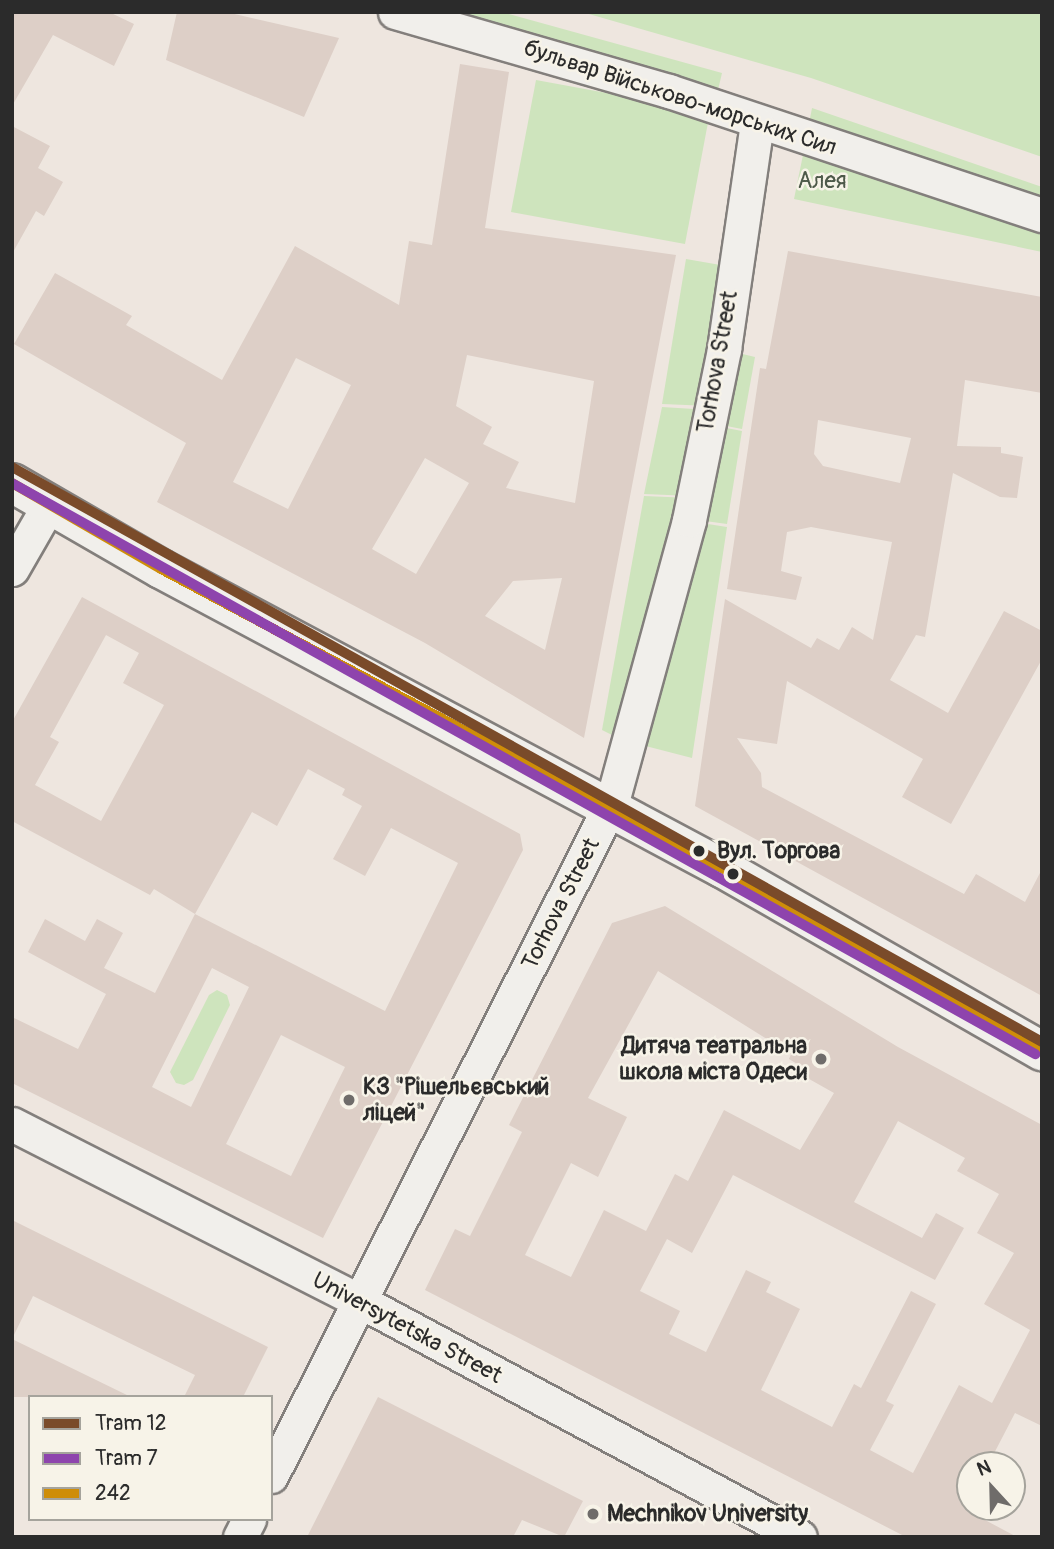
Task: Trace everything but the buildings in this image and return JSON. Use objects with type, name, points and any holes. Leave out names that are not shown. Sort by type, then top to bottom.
[{"type":"main road","points":[[12,483],[161,569],[610,806],[1042,1051]]},
{"type":"street","name":"бульвар Військово-морських Сил","points":[[396,12],[527,47],[1042,215]]},
{"type":"street","name":"Torhova Street","points":[[273,1472],[610,806],[689,520],[724,349],[757,123]]},
{"type":"street","points":[[12,569],[50,503]]},
{"type":"street","name":"Universytetska Street","points":[[12,1124],[360,1301],[800,1537]]},
{"type":"street","points":[[240,1537],[248,1521]]},
{"type":"green space","points":[[460,12],[502,12],[722,73],[718,90],[458,20]]},
{"type":"green space","points":[[582,12],[1042,12],[1042,157],[811,78]]},
{"type":"green space","points":[[536,80],[710,112],[685,244],[511,212]]},
{"type":"green space","name":"Алея","points":[[812,108],[1042,187],[1042,209],[807,134]]},
{"type":"green space","name":"Алея","points":[[804,150],[1042,224],[1042,252],[794,199]]},
{"type":"green space","points":[[686,259],[732,267],[710,406],[662,404]]},
{"type":"green space","points":[[730,351],[755,357],[742,429],[716,424]]},
{"type":"green space","points":[[662,407],[710,410],[692,496],[644,494]]},
{"type":"green space","points":[[716,426],[742,431],[727,524],[698,520]]},
{"type":"green space","points":[[644,496],[691,498],[626,742],[602,730]]},
{"type":"green space","points":[[695,522],[727,527],[692,758],[634,743]]},
{"type":"green space","points":[[217,990],[227,995],[230,1005],[193,1080],[184,1085],[176,1083],[170,1072],[209,995]]},
{"type":"tram line","name":"12","points":[[12,467],[1042,1042]]},
{"type":"tram line","name":"7","points":[[12,483],[1035,1054]]},
{"type":"transit line","name":"242","points":[[12,483],[161,569],[722,868],[1042,1051]]},
{"type":"place","name":"Вул. Торгова","points":[[699,851]]},
{"type":"place","name":"Дитяча театральна школа міста Одеси","points":[[821,1059]]},
{"type":"place","name":"КЗ \"Рішельєвський ліцей\"","points":[[349,1100]]},
{"type":"place","name":"Mechnikov University","points":[[593,1514]]}]
